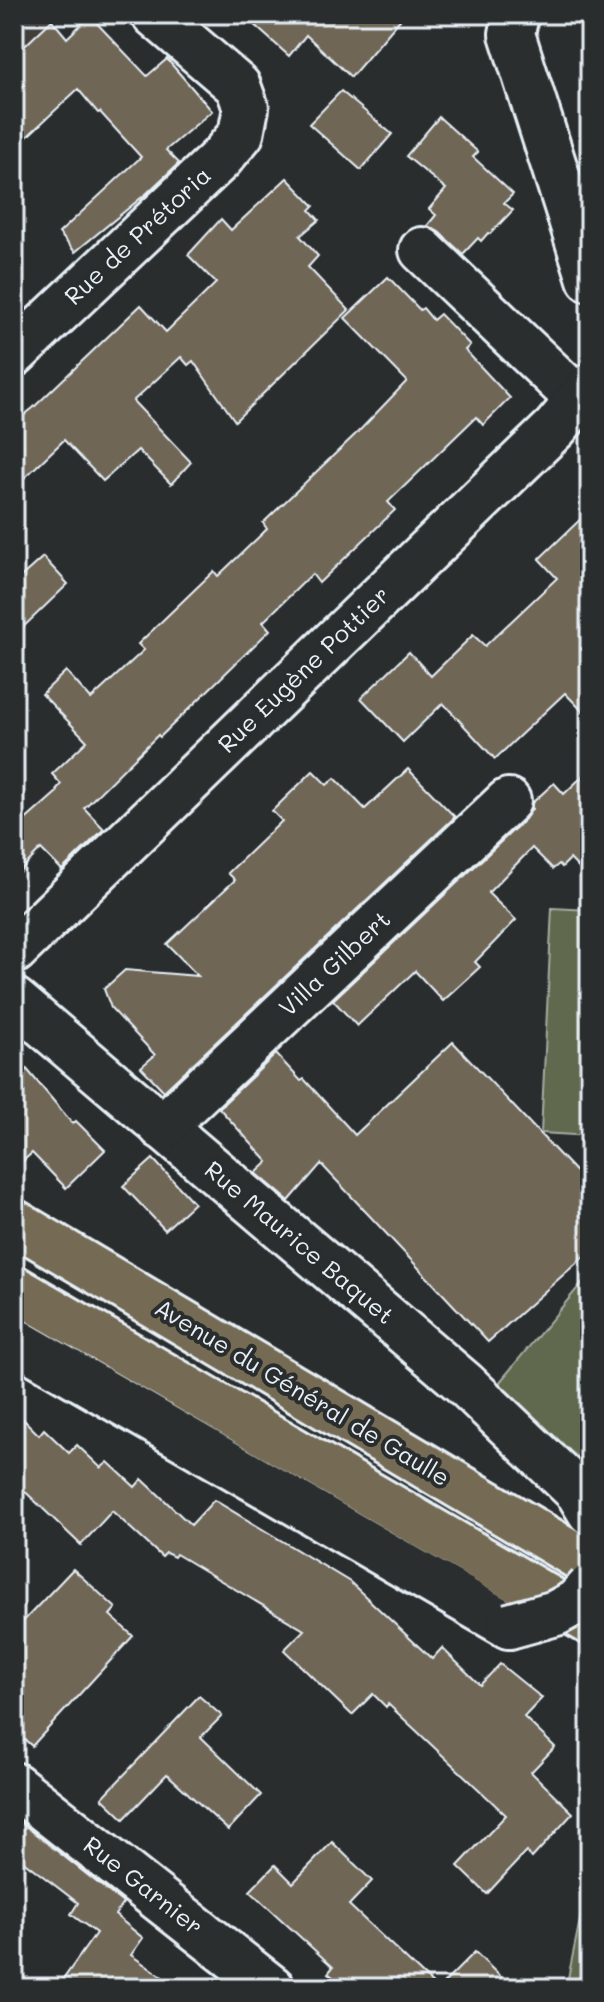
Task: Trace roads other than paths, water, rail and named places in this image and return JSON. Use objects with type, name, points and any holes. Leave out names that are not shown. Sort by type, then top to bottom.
[{"type":"main road","name":"Avenue du Général de Gaulle","points":[[14,1222],[590,1564]]},
{"type":"main road","name":"Avenue du Général de Gaulle","points":[[14,1288],[590,1622]]},
{"type":"street","name":"Rue de Prétoria","points":[[14,354],[221,158],[241,134],[246,108],[238,86],[154,14]]},
{"type":"street","points":[[506,21],[590,279]]},
{"type":"street","points":[[422,250],[585,393]]},
{"type":"street","name":"Rue Eugène Pottier","points":[[14,951],[555,428],[585,393]]},
{"type":"street","name":"Villa Gilbert","points":[[162,1127],[508,801]]},
{"type":"street","name":"Rue Maurice Baquet","points":[[14,1000],[464,1383],[584,1502]]},
{"type":"street","points":[[14,1340],[509,1626],[556,1613],[576,1602],[590,1587]]},
{"type":"street","name":"Rue Garnier","points":[[14,1785],[272,1988]]}]
